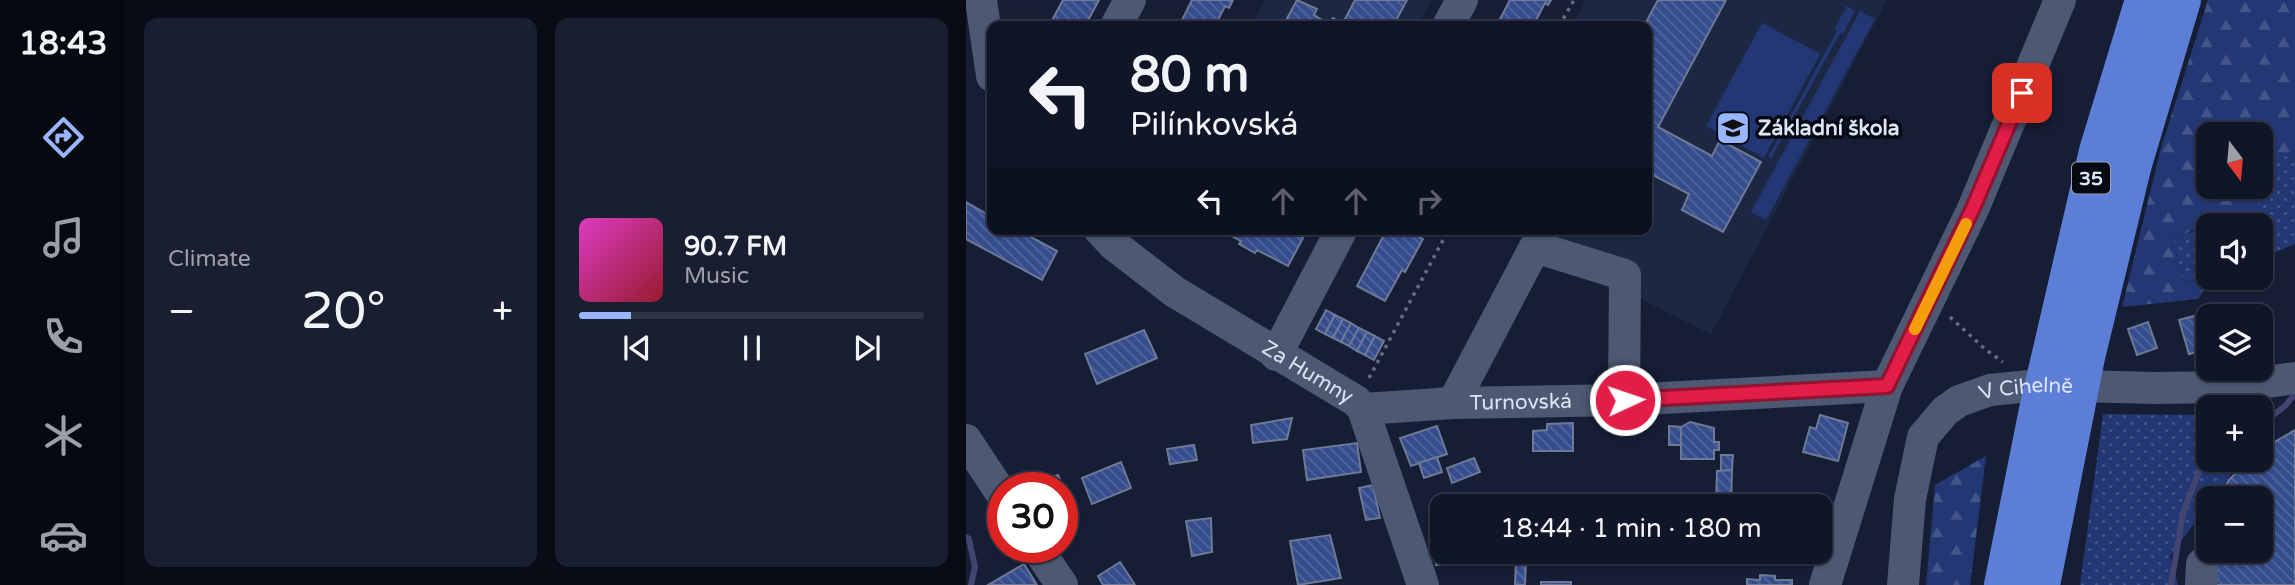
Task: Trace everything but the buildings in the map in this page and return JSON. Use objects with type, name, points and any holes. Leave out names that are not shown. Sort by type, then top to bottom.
[{"type":"highway","name":"35","points":[[2067,358],[2098,151],[2144,0]]},
{"type":"highway","name":"35","points":[[2003,585],[2045,402],[2067,358],[2133,164],[2182,0]]},
{"type":"highway","name":"35","points":[[2041,585],[2045,402]]},
{"type":"street","points":[[981,0],[987,41]]},
{"type":"street","points":[[1119,21],[1130,0]]},
{"type":"street","points":[[1451,21],[1462,0]]},
{"type":"street","points":[[1825,585],[1887,386],[1973,208],[2060,0]]},
{"type":"street","name":"Za Humny","points":[[1105,235],[1175,292],[1359,405],[1423,585]]},
{"type":"street","points":[[1276,355],[1339,235]]},
{"type":"street","points":[[1453,402],[1535,247],[1625,275],[1625,400]]},
{"type":"street","name":"V Cihelně","points":[[1903,585],[1910,499],[1923,436],[1945,411],[1959,401],[1990,390],[2045,402],[2040,385],[2232,387],[2295,378]]},
{"type":"street","name":"Turnovská","points":[[1359,405],[1625,400],[1887,386]]},
{"type":"street","points":[[966,440],[987,472]]},
{"type":"street","points":[[1047,563],[1062,585]]},
{"type":"path","points":[[1562,21],[1574,0]]},
{"type":"path","points":[[1359,405],[1446,235]]},
{"type":"path","points":[[1930,299],[1985,349],[2015,371],[2045,402]]},
{"type":"shaded area","points":[[1265,0],[1432,0],[1421,21],[1253,21]]},
{"type":"shaded area","name":"Základní škola","points":[[1586,0],[1887,0],[1711,334],[1512,235],[1652,235],[1652,21],[1574,21]]},
{"type":"green space","points":[[2208,0],[2295,0],[2295,154],[2273,159],[2273,122],[2196,122],[2196,200],[2260,200],[2258,211],[2196,213],[2196,230],[2173,238],[2182,282],[2196,280],[2196,290],[2204,290],[2198,299],[2122,307],[2161,148]]},
{"type":"green space","points":[[1847,6],[1855,11],[1843,34],[1840,33],[1771,159],[1768,157],[1837,31],[1834,29]]},
{"type":"green space","points":[[1860,11],[1875,19],[1766,220],[1751,212]]},
{"type":"green space","points":[[1762,23],[1820,54],[1764,158],[1706,126]]},
{"type":"green space","points":[[2295,154],[2295,244],[2273,253],[2273,213],[2254,213],[2260,200],[2273,200],[2273,159]]},
{"type":"green space","points":[[2196,231],[2196,280],[2182,282],[2173,238]]},
{"type":"green space","points":[[2103,414],[2196,415],[2196,472],[2233,472],[2223,486],[2196,486],[2196,521],[2170,556],[2178,585],[2080,585]]},
{"type":"green space","points":[[1986,456],[1970,585],[1926,585],[1935,485]]},
{"type":"waterway","points":[[2273,415],[2293,396]]},
{"type":"waterway","points":[[2171,585],[2183,513],[2199,472]]},
{"type":"waterway","points":[[966,537],[969,539],[975,567],[971,585]]},
{"type":"slow traffic","points":[[1915,329],[1966,224]]},
{"type":"place","name":"Základní škola","points":[[1733,128]]},
{"type":"route","points":[[1625,400],[1887,386],[1973,208],[2022,93]]}]
